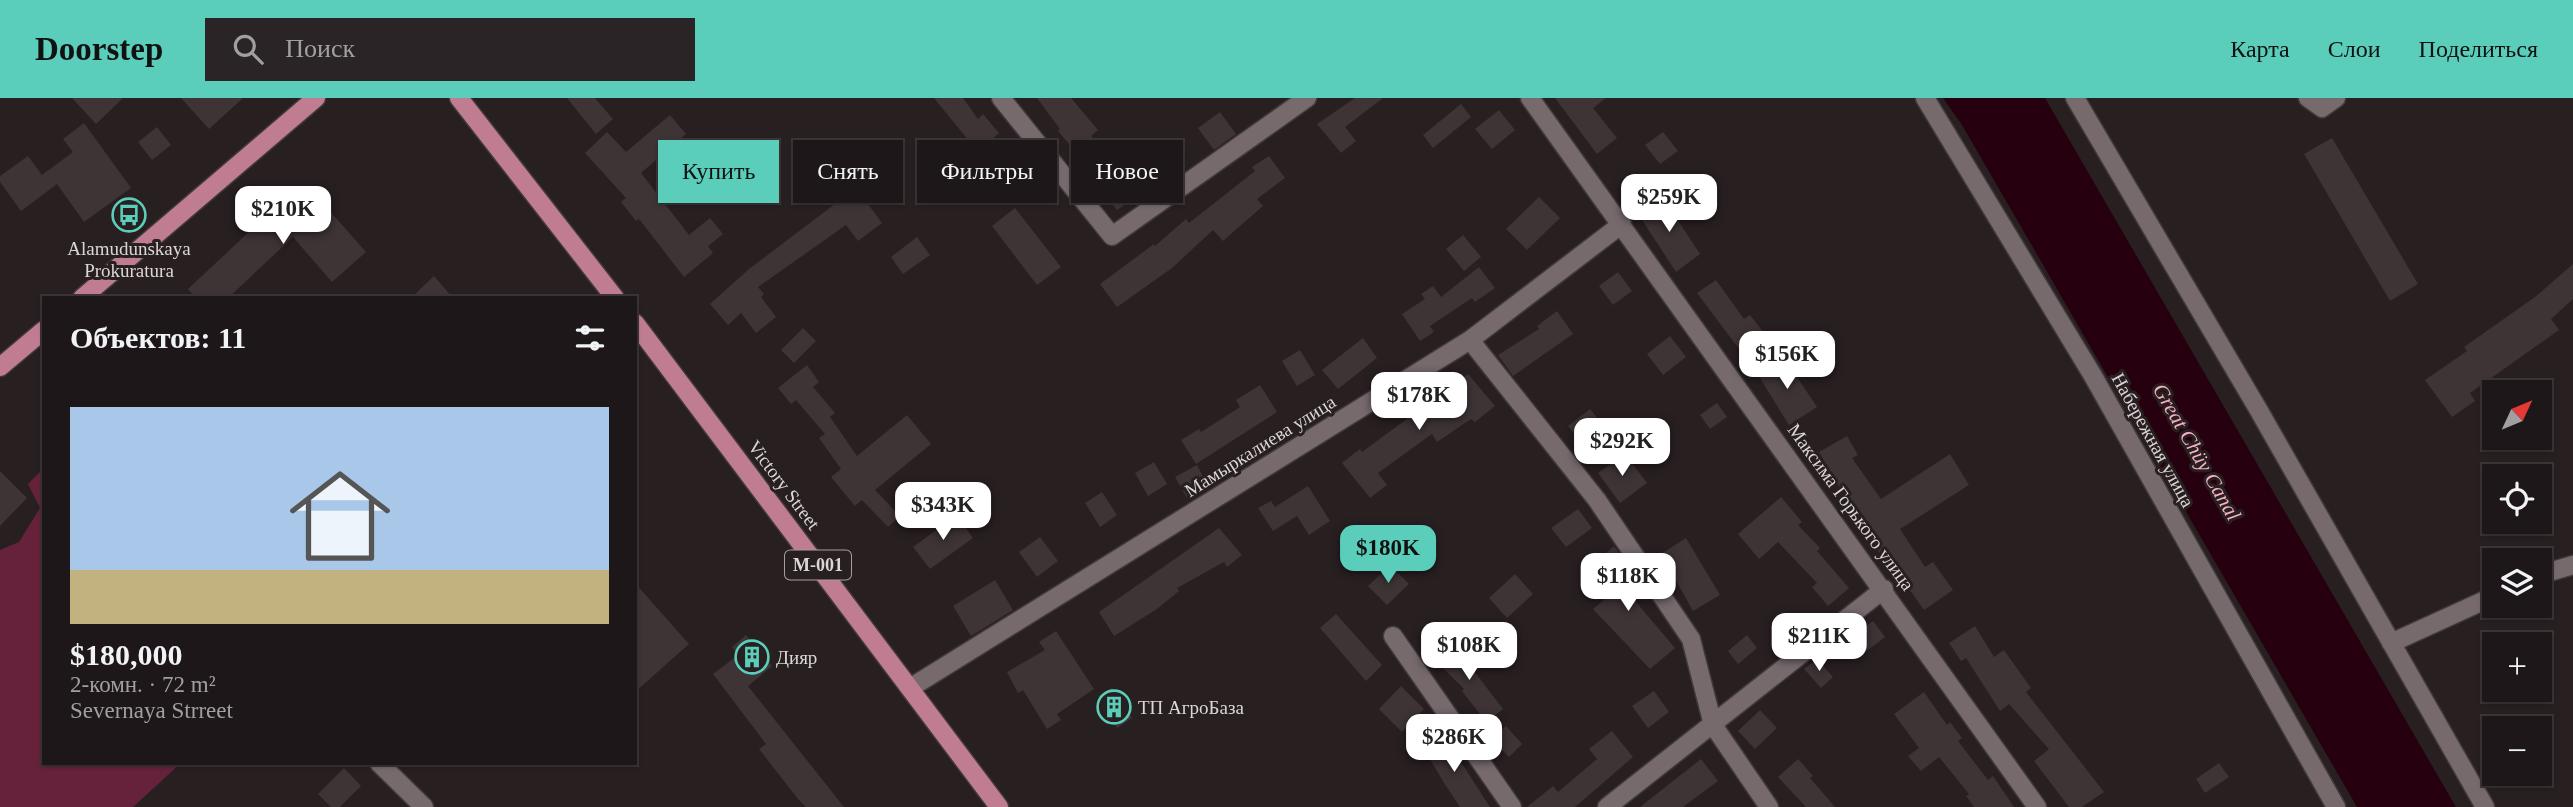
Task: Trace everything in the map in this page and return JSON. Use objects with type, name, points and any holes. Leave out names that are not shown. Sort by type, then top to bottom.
[{"type":"main road","points":[[84,296],[316,98]]},
{"type":"main road","points":[[460,99],[613,296]]},
{"type":"main road","name":"Victory Street","points":[[637,326],[999,807]]},
{"type":"main road","points":[[0,367],[42,332]]},
{"type":"street","points":[[1001,98],[1112,236],[1307,98]]},
{"type":"street","name":"Максима Горького улица","points":[[1530,98],[1884,589],[2037,807]]},
{"type":"street","name":"Набережная улица","points":[[1925,98],[2093,376],[2336,807]]},
{"type":"street","points":[[2075,98],[2258,409],[2485,807]]},
{"type":"street","points":[[2308,98],[2322,108],[2336,98]]},
{"type":"street","name":"Мамыркалиева улица","points":[[909,688],[1470,340],[1622,224]]},
{"type":"street","points":[[1470,340],[1597,500],[1691,639],[1713,725],[1769,807]]},
{"type":"street","points":[[2552,571],[2573,565]]},
{"type":"street","points":[[1607,807],[1884,589]]},
{"type":"street","points":[[2391,643],[2482,601]]},
{"type":"street","points":[[1393,636],[1512,807]]},
{"type":"street","points":[[381,765],[424,807]]},
{"type":"shaded area","points":[[42,470],[42,765],[179,765],[133,807],[0,807],[0,550],[19,542],[40,508],[28,484]]},
{"type":"water","name":"Great Chüy Canal","points":[[1943,98],[2045,98],[2456,807],[2357,807],[1962,125]]},
{"type":"building","points":[[72,98],[123,98],[96,124]]},
{"type":"building","points":[[181,98],[243,98],[209,129]]},
{"type":"building","points":[[567,98],[595,98],[613,119],[596,134]]},
{"type":"building","points":[[934,98],[963,98],[978,119],[983,114],[999,133],[991,140],[968,140]]},
{"type":"building","points":[[1037,98],[1071,98],[1098,130],[1091,136],[1094,140],[1071,140],[1071,146],[1058,131],[1060,129]]},
{"type":"building","points":[[1355,98],[1383,98],[1345,127],[1356,141],[1341,153],[1317,124]]},
{"type":"building","points":[[1555,98],[1606,98],[1593,108],[1617,138],[1597,154]]},
{"type":"building","points":[[1461,104],[1471,117],[1433,148],[1423,135]]},
{"type":"building","points":[[1499,110],[1515,130],[1492,149],[1475,129]]},
{"type":"building","points":[[1220,112],[1236,134],[1214,150],[1198,128]]},
{"type":"building","points":[[670,115],[686,134],[679,140],[658,140],[658,158],[641,173],[658,195],[658,203],[664,203],[689,235],[710,218],[723,234],[708,246],[713,253],[684,277],[639,219],[636,221],[621,202],[626,198],[585,153],[607,132],[626,152]]},
{"type":"building","points":[[84,123],[131,188],[84,222],[57,184],[21,211],[0,182],[0,176],[28,156],[42,175],[73,152],[63,139]]},
{"type":"building","points":[[157,127],[171,145],[152,160],[138,142]]},
{"type":"building","points":[[1663,132],[1678,151],[1660,164],[1645,145]]},
{"type":"building","points":[[2332,138],[2418,284],[2390,301],[2304,154]]},
{"type":"building","points":[[1269,156],[1285,178],[1257,199],[1263,206],[1223,241],[1213,230],[1172,268],[1117,307],[1100,284],[1154,244],[1155,246],[1186,219],[1189,223],[1255,171],[1252,167]]},
{"type":"building","points":[[307,185],[366,252],[332,282],[293,237],[230,296],[194,296],[188,289],[266,216],[268,218]]},
{"type":"building","points":[[1662,196],[1700,254],[1676,272],[1638,214]]},
{"type":"building","points":[[1539,197],[1560,218],[1527,250],[1506,229]]},
{"type":"building","points":[[836,203],[867,203],[882,223],[858,241],[846,225],[758,287],[764,294],[761,297],[776,317],[756,333],[741,313],[728,325],[710,304],[749,269]]},
{"type":"building","points":[[1112,203],[1127,203],[1117,210]]},
{"type":"building","points":[[1015,208],[1061,267],[1037,285],[992,226]]},
{"type":"building","points":[[1463,235],[1481,257],[1464,271],[1446,249]]},
{"type":"building","points":[[917,237],[930,255],[903,274],[891,257]]},
{"type":"building","points":[[2573,264],[2573,299],[2551,319],[2559,330],[2488,380],[2482,380],[2482,385],[2470,393],[2475,401],[2452,417],[2425,380],[2467,351],[2464,347],[2535,297]]},
{"type":"building","points":[[1479,267],[1495,288],[1475,302],[1472,298],[1430,326],[1434,332],[1420,341],[1402,314],[1425,299],[1421,294],[1433,286],[1441,297]]},
{"type":"building","points":[[1618,272],[1632,291],[1613,305],[1599,286]]},
{"type":"building","points":[[434,276],[451,296],[413,296]]},
{"type":"building","points":[[1716,280],[1744,319],[1750,315],[1765,334],[1742,353],[1697,293]]},
{"type":"building","points":[[1557,311],[1573,334],[1513,376],[1498,355],[1539,329],[1537,326]]},
{"type":"building","points":[[803,328],[816,341],[794,363],[781,350]]},
{"type":"building","points":[[1670,336],[1686,357],[1663,375],[1647,354]]},
{"type":"building","points":[[1363,338],[1377,358],[1338,389],[1322,370]]},
{"type":"building","points":[[1300,350],[1315,375],[1297,386],[1282,361]]},
{"type":"building","points":[[1783,356],[1817,407],[1789,425],[1758,375]]},
{"type":"building","points":[[807,365],[819,382],[813,387],[835,413],[830,417],[857,456],[907,415],[931,444],[875,490],[900,516],[888,527],[862,500],[855,506],[831,477],[841,469],[819,438],[825,434],[796,400],[791,404],[778,388]]},
{"type":"building","points":[[1468,374],[1495,406],[1475,422],[1471,419],[1437,442],[1432,434],[1378,473],[1387,485],[1370,498],[1342,463],[1360,449],[1362,452]]},
{"type":"building","points":[[1260,385],[1277,412],[1196,464],[1181,440],[1199,429],[1201,432],[1240,407],[1236,400]]},
{"type":"building","points":[[1717,403],[1727,417],[1710,429],[1700,415]]},
{"type":"building","points":[[1590,409],[1608,431],[1586,449],[1568,426]]},
{"type":"building","points":[[1847,436],[1858,455],[1852,458],[1881,499],[1950,454],[1969,485],[1900,529],[1925,567],[1933,562],[1953,590],[1924,610],[1892,565],[1888,567],[1854,511],[1839,494],[1842,492],[1819,452]]},
{"type":"building","points":[[1625,454],[1647,483],[1620,503],[1598,473]]},
{"type":"building","points":[[1154,462],[1167,484],[1148,496],[1135,473]]},
{"type":"building","points":[[1197,465],[1208,486],[1187,498],[1175,477]]},
{"type":"building","points":[[0,471],[27,498],[0,526]]},
{"type":"building","points":[[1308,486],[1330,521],[1309,535],[1297,516],[1273,531],[1258,508],[1271,501],[1275,507]]},
{"type":"building","points":[[1102,492],[1117,515],[1100,527],[1085,503]]},
{"type":"building","points":[[1781,497],[1802,522],[1798,525],[1820,548],[1817,551],[1849,588],[1828,606],[1812,587],[1817,583],[1778,542],[1759,559],[1738,534]]},
{"type":"building","points":[[1578,509],[1592,528],[1566,547],[1551,528]]},
{"type":"building","points":[[957,515],[973,538],[930,569],[913,547]]},
{"type":"building","points":[[1219,528],[1242,555],[1227,567],[1224,562],[1177,588],[1179,591],[1157,609],[1114,636],[1099,612]]},
{"type":"building","points":[[1040,537],[1058,561],[1037,577],[1019,552]]},
{"type":"building","points":[[1686,538],[1720,595],[1693,611],[1661,554]]},
{"type":"building","points":[[1614,546],[1627,565],[1614,576],[1675,648],[1650,669],[1593,609],[1610,595],[1588,569]]},
{"type":"building","points":[[1390,565],[1409,584],[1387,605],[1368,586]]},
{"type":"building","points":[[1515,574],[1533,594],[1507,618],[1489,598]]},
{"type":"building","points":[[995,580],[1013,610],[971,636],[953,606]]},
{"type":"building","points":[[637,585],[689,644],[637,690]]},
{"type":"building","points":[[1336,614],[1382,665],[1366,681],[1320,628]]},
{"type":"building","points":[[1873,621],[1885,637],[1860,656],[1847,639]]},
{"type":"building","points":[[1975,626],[1994,657],[2004,650],[2031,688],[2026,692],[2104,792],[2082,807],[2069,807],[2034,761],[2049,749],[2009,704],[2000,711],[1966,658],[1961,661],[1949,643]]},
{"type":"building","points":[[1056,631],[1094,689],[1057,714],[1061,720],[1047,729],[1023,690],[1018,693],[1007,672],[1045,650],[1039,642]]},
{"type":"building","points":[[746,635],[772,666],[748,686],[844,807],[806,807],[798,799],[759,749],[766,744],[713,674],[738,655],[732,647]]},
{"type":"building","points":[[1747,635],[1757,648],[1738,664],[1728,651]]},
{"type":"building","points":[[1457,641],[1469,654],[1464,658],[1503,709],[1486,722],[1462,691],[1464,689],[1436,661]]},
{"type":"building","points":[[1817,659],[1833,677],[1821,688],[1804,669]]},
{"type":"building","points":[[1401,686],[1424,709],[1402,732],[1379,709]]},
{"type":"building","name":"ТП АгроБаза","points":[[1112,688],[1132,718],[1117,728],[1098,696]]},
{"type":"building","points":[[1654,691],[1669,712],[1648,728],[1632,706]]},
{"type":"building","points":[[1924,692],[1947,725],[1950,722],[1962,738],[1958,741],[1988,780],[1993,776],[2014,807],[1974,807],[1966,796],[1969,794],[1939,757],[1921,771],[1908,756],[1919,748],[1894,714]]},
{"type":"building","points":[[1760,710],[1777,728],[1755,749],[1738,731]]},
{"type":"building","points":[[1506,726],[1522,744],[1509,757],[1492,739]]},
{"type":"building","points":[[1612,731],[1633,757],[1575,807],[1527,807],[1553,786],[1558,792],[1597,759],[1589,749]]},
{"type":"building","points":[[1442,733],[1490,807],[1460,807],[1446,786],[1422,746]]},
{"type":"building","points":[[1701,759],[1718,781],[1683,807],[1640,807]]},
{"type":"building","points":[[1798,759],[1835,807],[1806,807],[1778,777]]},
{"type":"building","points":[[2219,763],[2229,777],[2205,793],[2196,779]]},
{"type":"building","points":[[344,768],[361,786],[340,807],[331,807],[318,794]]},
{"type":"place","name":"Alamudunskaya Prokuratura","points":[[129,215]]},
{"type":"place","name":"Дияр","points":[[752,657]]},
{"type":"place","name":"ТП АгроБаза","points":[[1114,707]]}]
